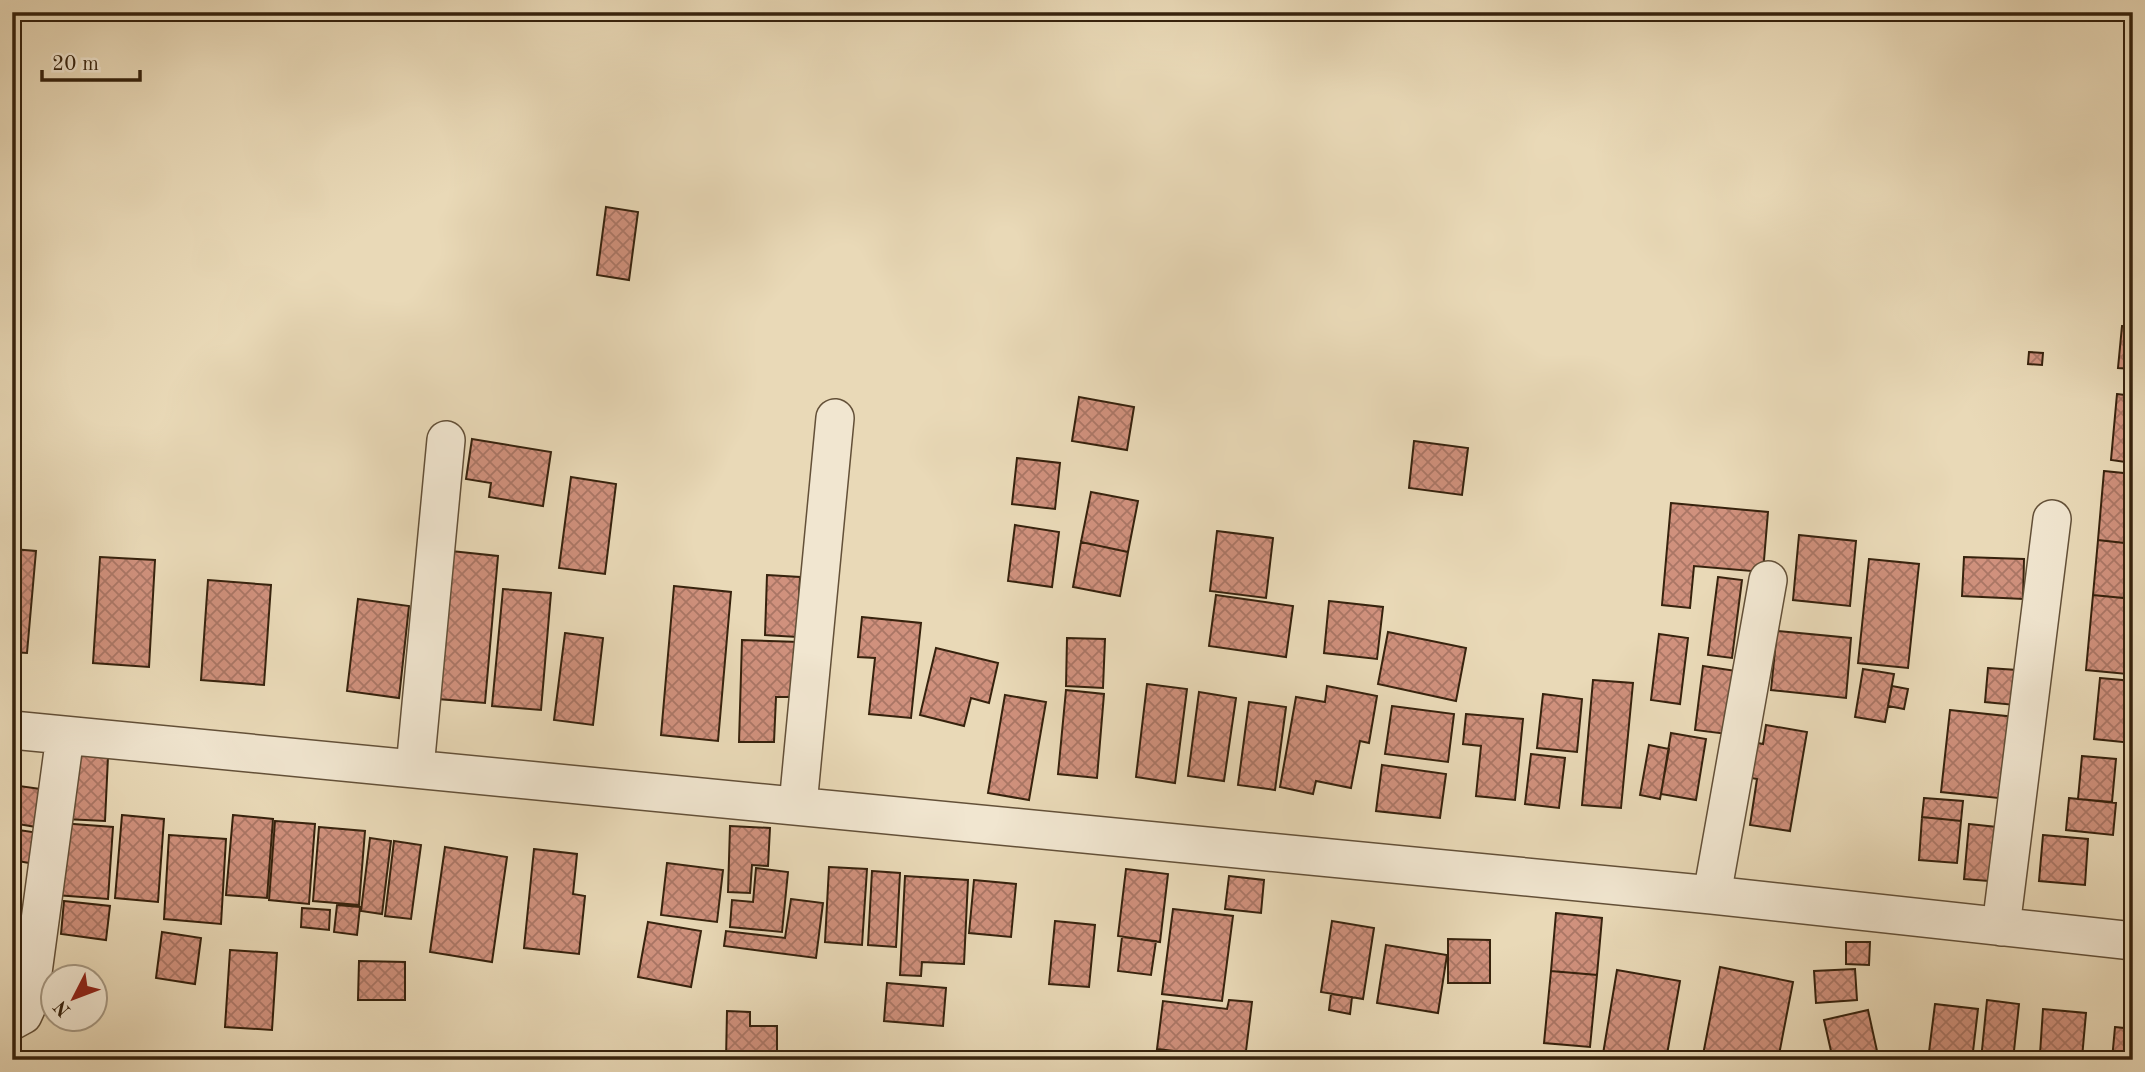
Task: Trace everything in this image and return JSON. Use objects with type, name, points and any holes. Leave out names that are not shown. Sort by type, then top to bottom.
[{"type":"street","points":[[798,805],[835,418]]},
{"type":"street","points":[[415,768],[446,440]]},
{"type":"street","points":[[2001,927],[2052,519]]},
{"type":"street","points":[[1712,895],[1768,580]]},
{"type":"street","points":[[12,730],[1712,895],[2133,941]]},
{"type":"street","points":[[12,1021],[23,1015],[29,1002],[65,736]]},
{"type":"building","points":[[606,207],[638,212],[629,280],[597,275]]},
{"type":"building","points":[[2122,326],[2133,327],[2133,369],[2118,368]]},
{"type":"building","points":[[2029,352],[2043,353],[2042,365],[2028,364]]},
{"type":"building","points":[[2117,394],[2133,396],[2133,463],[2111,460]]},
{"type":"building","points":[[1079,397],[1134,407],[1127,450],[1072,441]]},
{"type":"building","points":[[472,439],[551,452],[543,506],[489,497],[491,483],[466,479]]},
{"type":"building","points":[[1414,441],[1468,448],[1462,495],[1409,488]]},
{"type":"building","points":[[1017,458],[1060,463],[1055,509],[1012,504]]},
{"type":"building","points":[[2104,471],[2133,474],[2133,544],[2098,540]]},
{"type":"building","points":[[571,477],[616,484],[605,574],[559,568]]},
{"type":"building","points":[[1091,492],[1138,501],[1128,552],[1081,542]]},
{"type":"building","points":[[1671,503],[1768,512],[1763,572],[1694,566],[1690,608],[1662,605]]},
{"type":"building","points":[[1015,525],[1059,532],[1052,587],[1008,581]]},
{"type":"building","points":[[1217,531],[1273,538],[1266,598],[1210,591]]},
{"type":"building","points":[[1799,535],[1856,541],[1850,606],[1793,600]]},
{"type":"building","points":[[2098,540],[2133,544],[2133,599],[2093,595]]},
{"type":"building","points":[[1081,542],[1128,552],[1120,596],[1073,587]]},
{"type":"building","points":[[12,549],[36,551],[27,653],[12,652]]},
{"type":"building","points":[[451,551],[498,556],[485,703],[438,699]]},
{"type":"building","points":[[100,557],[155,560],[149,667],[93,663]]},
{"type":"building","points":[[1964,557],[2024,559],[2023,599],[1962,596]]},
{"type":"building","points":[[1869,559],[1919,564],[1908,668],[1858,663]]},
{"type":"building","points":[[767,575],[800,577],[797,637],[765,635]]},
{"type":"building","points":[[1718,577],[1742,580],[1732,658],[1708,655]]},
{"type":"building","points":[[208,580],[271,585],[264,685],[201,680]]},
{"type":"building","points":[[674,586],[731,592],[718,741],[661,735]]},
{"type":"building","points":[[503,589],[551,593],[541,710],[492,706]]},
{"type":"building","points":[[1216,595],[1293,606],[1286,657],[1209,646]]},
{"type":"building","points":[[2093,595],[2133,599],[2127,674],[2086,670]]},
{"type":"building","points":[[358,599],[409,606],[399,698],[347,691]]},
{"type":"building","points":[[1329,601],[1383,607],[1377,659],[1324,653]]},
{"type":"building","points":[[862,617],[921,623],[911,718],[869,714],[875,658],[858,657]]},
{"type":"building","points":[[1777,631],[1851,638],[1846,698],[1771,690]]},
{"type":"building","points":[[1388,632],[1466,648],[1456,701],[1378,684]]},
{"type":"building","points":[[565,633],[603,638],[593,725],[554,720]]},
{"type":"building","points":[[1659,634],[1688,638],[1680,704],[1651,700]]},
{"type":"building","points":[[1067,638],[1105,639],[1103,688],[1066,686]]},
{"type":"building","points":[[742,640],[799,642],[797,697],[776,697],[774,742],[739,742]]},
{"type":"building","points":[[936,648],[998,663],[989,703],[971,698],[964,726],[920,715]]},
{"type":"building","points":[[1703,666],[1743,672],[1735,735],[1695,730]]},
{"type":"building","points":[[1988,668],[2017,670],[2015,705],[1985,702]]},
{"type":"building","points":[[1863,669],[1894,674],[1885,722],[1855,717]]},
{"type":"building","points":[[2100,678],[2133,681],[2132,743],[2094,739]]},
{"type":"building","points":[[1593,680],[1633,683],[1621,808],[1582,805]]},
{"type":"building","points":[[1147,684],[1187,689],[1175,783],[1136,777]]},
{"type":"building","points":[[1327,686],[1377,696],[1369,743],[1360,741],[1351,788],[1316,781],[1313,794],[1280,787],[1296,697],[1325,702]]},
{"type":"building","points":[[1892,686],[1908,689],[1904,709],[1888,706]]},
{"type":"building","points":[[1066,690],[1104,694],[1097,778],[1058,774]]},
{"type":"building","points":[[1199,692],[1236,698],[1224,781],[1188,776]]},
{"type":"building","points":[[1543,694],[1582,699],[1577,752],[1537,748]]},
{"type":"building","points":[[1005,695],[1046,702],[1029,800],[988,793]]},
{"type":"building","points":[[1249,702],[1286,707],[1275,790],[1238,785]]},
{"type":"building","points":[[1392,706],[1454,714],[1448,762],[1385,754]]},
{"type":"building","points":[[1950,710],[2015,717],[2008,799],[1941,792]]},
{"type":"building","points":[[1466,714],[1523,719],[1515,800],[1476,796],[1481,746],[1463,744]]},
{"type":"building","points":[[1766,725],[1807,732],[1790,831],[1750,825],[1757,779],[1741,776],[1747,741],[1763,744]]},
{"type":"building","points":[[1671,733],[1706,739],[1696,800],[1661,794]]},
{"type":"building","points":[[1649,745],[1669,749],[1660,799],[1640,795]]},
{"type":"building","points":[[1531,754],[1565,758],[1559,808],[1525,804]]},
{"type":"building","points":[[68,755],[108,757],[105,821],[65,819]]},
{"type":"building","points":[[2082,756],[2116,759],[2112,802],[2078,799]]},
{"type":"building","points":[[1382,765],[1446,774],[1440,818],[1376,811]]},
{"type":"building","points":[[12,785],[41,789],[36,827],[12,823]]},
{"type":"building","points":[[1924,798],[1963,801],[1961,821],[1922,817]]},
{"type":"building","points":[[2069,798],[2116,803],[2113,835],[2066,830]]},
{"type":"building","points":[[122,815],[164,819],[158,902],[115,898]]},
{"type":"building","points":[[233,815],[273,819],[267,898],[226,895]]},
{"type":"building","points":[[1922,817],[1961,821],[1957,863],[1919,860]]},
{"type":"building","points":[[275,821],[315,824],[309,904],[269,900]]},
{"type":"building","points":[[60,823],[113,827],[108,899],[56,895]]},
{"type":"building","points":[[1969,824],[2006,828],[2001,882],[1964,879]]},
{"type":"building","points":[[730,826],[770,828],[768,866],[752,865],[750,893],[728,892]]},
{"type":"building","points":[[319,827],[365,831],[359,905],[313,901]]},
{"type":"building","points":[[12,829],[39,833],[35,864],[12,860]]},
{"type":"building","points":[[169,835],[226,839],[221,924],[164,919]]},
{"type":"building","points":[[2043,835],[2088,839],[2085,885],[2039,881]]},
{"type":"building","points":[[370,838],[391,841],[382,914],[361,911]]},
{"type":"building","points":[[394,841],[421,845],[411,919],[385,916]]},
{"type":"building","points":[[445,847],[507,857],[492,962],[430,952]]},
{"type":"building","points":[[534,849],[577,854],[573,894],[585,896],[579,954],[524,948]]},
{"type":"building","points":[[667,863],[723,870],[717,922],[661,915]]},
{"type":"building","points":[[829,867],[867,869],[862,945],[825,942]]},
{"type":"building","points":[[756,868],[788,872],[782,932],[730,927],[732,900],[753,902]]},
{"type":"building","points":[[1126,869],[1168,874],[1160,942],[1118,936]]},
{"type":"building","points":[[872,871],[900,873],[896,947],[868,945]]},
{"type":"building","points":[[905,876],[968,880],[964,964],[922,962],[921,976],[900,975]]},
{"type":"building","points":[[1229,876],[1264,880],[1261,913],[1225,909]]},
{"type":"building","points":[[974,880],[1016,884],[1011,937],[969,933]]},
{"type":"building","points":[[791,899],[823,903],[816,958],[724,946],[726,931],[785,938]]},
{"type":"building","points":[[64,901],[110,906],[106,940],[61,934]]},
{"type":"building","points":[[337,905],[360,907],[357,935],[334,932]]},
{"type":"building","points":[[302,908],[330,910],[329,930],[301,927]]},
{"type":"building","points":[[1173,909],[1233,916],[1222,1001],[1162,994]]},
{"type":"building","points":[[1556,913],[1602,918],[1597,975],[1551,971]]},
{"type":"building","points":[[1055,921],[1095,925],[1089,987],[1049,984]]},
{"type":"building","points":[[1332,921],[1374,928],[1363,999],[1321,992]]},
{"type":"building","points":[[648,922],[701,931],[691,987],[638,977]]},
{"type":"building","points":[[162,932],[201,938],[195,984],[156,978]]},
{"type":"building","points":[[1122,937],[1156,941],[1151,975],[1118,971]]},
{"type":"building","points":[[1448,939],[1490,940],[1490,983],[1448,983]]},
{"type":"building","points":[[1846,942],[1870,942],[1869,965],[1846,964]]},
{"type":"building","points":[[1386,945],[1447,955],[1438,1013],[1377,1003]]},
{"type":"building","points":[[12,946],[17,947],[14,997],[12,997]]},
{"type":"building","points":[[230,950],[277,953],[272,1030],[225,1027]]},
{"type":"building","points":[[359,961],[405,962],[405,1000],[358,1000]]},
{"type":"building","points":[[1720,967],[1793,982],[1778,1060],[1702,1060]]},
{"type":"building","points":[[1855,969],[1857,1000],[1816,1003],[1814,971]]},
{"type":"building","points":[[1617,970],[1680,981],[1666,1060],[1602,1060]]},
{"type":"building","points":[[1551,971],[1597,975],[1590,1047],[1544,1043]]},
{"type":"building","points":[[887,983],[946,988],[943,1026],[884,1021]]},
{"type":"building","points":[[1331,994],[1352,997],[1350,1014],[1329,1010]]},
{"type":"building","points":[[1229,1000],[1252,1002],[1245,1059],[1157,1049],[1163,1001],[1227,1009]]},
{"type":"building","points":[[1987,1000],[2019,1004],[2013,1060],[1981,1060]]},
{"type":"building","points":[[1935,1004],[1978,1009],[1972,1060],[1928,1060]]},
{"type":"building","points":[[2043,1009],[2086,1013],[2082,1058],[2040,1054]]},
{"type":"building","points":[[1868,1010],[1879,1060],[1833,1060],[1824,1020]]},
{"type":"building","points":[[727,1011],[750,1012],[750,1026],[777,1026],[777,1060],[726,1060]]},
{"type":"building","points":[[2115,1027],[2133,1029],[2133,1060],[2112,1060]]},
{"type":"building","points":[[2046,1055],[2071,1057],[2071,1060],[2045,1060]]}]
